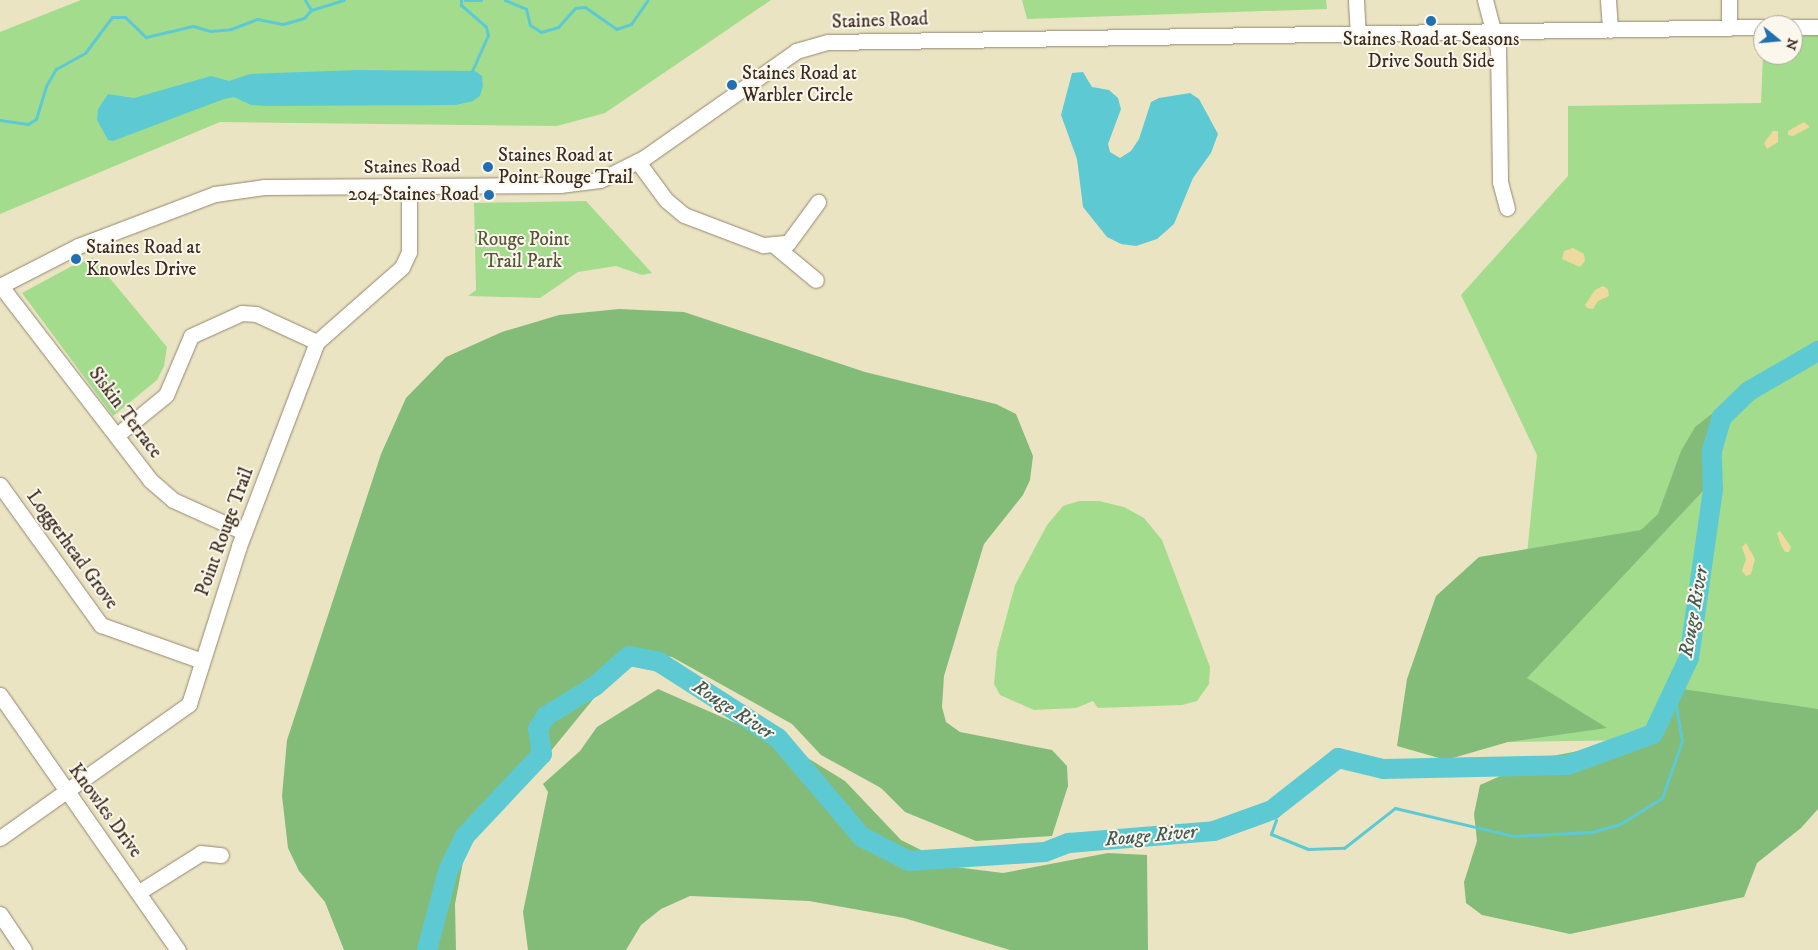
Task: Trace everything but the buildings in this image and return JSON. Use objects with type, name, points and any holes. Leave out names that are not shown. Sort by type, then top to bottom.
[{"type":"street","points":[[1356,0],[1358,33]]},
{"type":"street","points":[[1485,0],[1498,49],[1500,182],[1506,208]]},
{"type":"street","points":[[1608,0],[1610,30]]},
{"type":"street","points":[[1729,0],[1729,28]]},
{"type":"street","name":"Staines Road","points":[[0,285],[78,246],[214,194],[264,187],[570,184],[600,180],[638,162],[796,51],[828,42],[1753,27]]},
{"type":"street","points":[[1803,27],[1818,27]]},
{"type":"street","points":[[638,162],[666,200],[684,215],[763,245],[776,246],[788,244],[818,202]]},
{"type":"street","name":"Point Rouge Trail","points":[[0,838],[189,704],[244,532],[317,342],[402,267],[409,252],[409,187]]},
{"type":"street","points":[[776,246],[816,280]]},
{"type":"street","name":"Siskin Terrace","points":[[0,285],[150,480],[174,500],[244,532]]},
{"type":"street","points":[[117,435],[166,395],[191,336],[242,313],[256,314],[317,342]]},
{"type":"street","name":"Loggerhead Grove","points":[[0,485],[101,626],[202,661]]},
{"type":"street","name":"Knowles Drive","points":[[0,695],[178,950]]},
{"type":"street","points":[[139,892],[201,853],[221,855]]},
{"type":"street","points":[[0,914],[24,950]]},
{"type":"green space","points":[[81,0],[771,0],[605,113],[557,126],[220,122],[0,214],[0,32]]},
{"type":"green space","points":[[1022,0],[1326,0],[1327,9],[1027,19]]},
{"type":"green space","points":[[1818,35],[1818,727],[1704,739],[1508,742],[1537,455],[1461,295],[1568,176],[1568,106],[1761,103],[1763,65],[1803,65],[1803,36]]},
{"type":"green space","name":"Rouge Point Trail Park","points":[[586,201],[652,273],[642,275],[616,266],[578,272],[540,298],[468,296],[476,290],[474,203]]},
{"type":"green space","points":[[93,258],[167,347],[164,366],[157,380],[113,416],[22,293],[72,266]]},
{"type":"green space","points":[[619,309],[684,312],[865,372],[996,404],[1016,414],[1033,456],[1030,480],[1023,495],[984,544],[944,676],[942,707],[946,722],[960,732],[1052,750],[1067,766],[1068,786],[1052,836],[976,841],[905,812],[881,788],[821,755],[792,724],[672,657],[658,654],[639,658],[613,675],[541,763],[483,820],[463,862],[455,904],[456,950],[344,950],[325,902],[299,871],[288,848],[282,796],[287,740],[381,454],[406,398],[446,357],[502,332],[559,315]]},
{"type":"green space","points":[[1718,409],[1706,451],[1703,491],[1527,678],[1607,728],[1508,742],[1446,760],[1397,746],[1407,679],[1436,596],[1479,557],[1641,530],[1658,514],[1681,451],[1695,427]]},
{"type":"green space","points":[[1079,501],[1099,501],[1124,507],[1144,518],[1162,540],[1210,667],[1209,684],[1197,701],[1182,705],[1098,708],[1093,701],[1076,708],[1034,710],[1000,695],[994,684],[997,651],[1015,585],[1047,525],[1063,506]]},
{"type":"green space","points":[[658,689],[788,746],[845,781],[901,840],[955,867],[1003,873],[1108,853],[1147,855],[1148,950],[1010,950],[904,918],[809,901],[690,896],[661,909],[641,925],[626,950],[528,950],[523,912],[548,792],[543,784],[580,751],[597,727]]},
{"type":"green space","points":[[1682,689],[1818,709],[1818,809],[1801,828],[1757,863],[1744,897],[1570,934],[1482,915],[1466,903],[1464,882],[1477,841],[1474,814],[1480,785],[1541,758],[1644,739],[1667,724]]},
{"type":"sand","points":[[1804,122],[1810,127],[1793,136],[1788,135],[1788,131]]},
{"type":"sand","points":[[1773,131],[1778,131],[1778,142],[1767,149],[1764,143]]},
{"type":"sand","points":[[1573,248],[1584,254],[1585,261],[1580,267],[1562,259],[1564,251]]},
{"type":"sand","points":[[1603,286],[1608,289],[1609,296],[1598,301],[1593,309],[1587,308],[1585,305],[1595,290]]},
{"type":"sand","points":[[1780,531],[1791,547],[1789,552],[1785,552],[1781,545],[1777,533]]},
{"type":"sand","points":[[1746,543],[1755,559],[1751,574],[1746,576],[1742,571],[1746,559],[1742,547]]},
{"type":"water","points":[[357,70],[475,71],[482,76],[483,86],[480,96],[473,101],[456,105],[267,106],[251,105],[234,97],[224,99],[113,141],[108,140],[97,120],[98,109],[108,94],[134,98],[211,76],[229,81],[250,74]]},
{"type":"water","points":[[1083,72],[1092,87],[1109,90],[1118,98],[1121,109],[1108,144],[1110,152],[1120,158],[1131,151],[1139,139],[1151,102],[1159,98],[1190,93],[1199,99],[1218,134],[1211,153],[1193,178],[1174,224],[1157,239],[1136,246],[1121,244],[1107,237],[1083,207],[1077,159],[1061,115],[1072,73]]},
{"type":"waterway","points":[[305,0],[311,10]]},
{"type":"waterway","points":[[0,120],[28,124],[36,119],[46,86],[56,69],[85,53],[112,17],[125,17],[146,37],[193,26],[210,31],[231,29],[257,19],[283,24],[304,18],[311,10],[344,0]]},
{"type":"waterway","points":[[461,0],[461,5],[486,27],[488,35],[472,71]]},
{"type":"waterway","points":[[465,0],[481,0]]},
{"type":"waterway","points":[[505,0],[526,9],[530,25],[541,32],[558,27],[575,8],[585,7],[616,29],[631,24],[648,0]]},
{"type":"waterway","name":"Rouge River","points":[[427,950],[448,871],[465,836],[542,754],[538,729],[546,716],[595,686],[629,656],[659,662],[778,738],[862,837],[909,861],[1045,852],[1069,843],[1214,831],[1272,810],[1338,758],[1383,769],[1568,765],[1653,734],[1689,658],[1713,489],[1712,451],[1722,417],[1749,391],[1818,351]]},
{"type":"waterway","points":[[1276,820],[1271,834],[1308,849],[1344,848],[1395,808],[1513,836],[1592,832],[1620,824],[1662,798],[1682,741],[1676,706]]},
{"type":"place","name":"Staines Road at Seasons Drive South Side","points":[[1431,21]]},
{"type":"place","name":"Staines Road at Warbler Circle","points":[[732,85]]},
{"type":"place","name":"Staines Road at Point Rouge Trail","points":[[488,167]]},
{"type":"place","name":"204 Staines Road","points":[[489,195]]},
{"type":"place","name":"Staines Road at Knowles Drive","points":[[76,259]]}]
